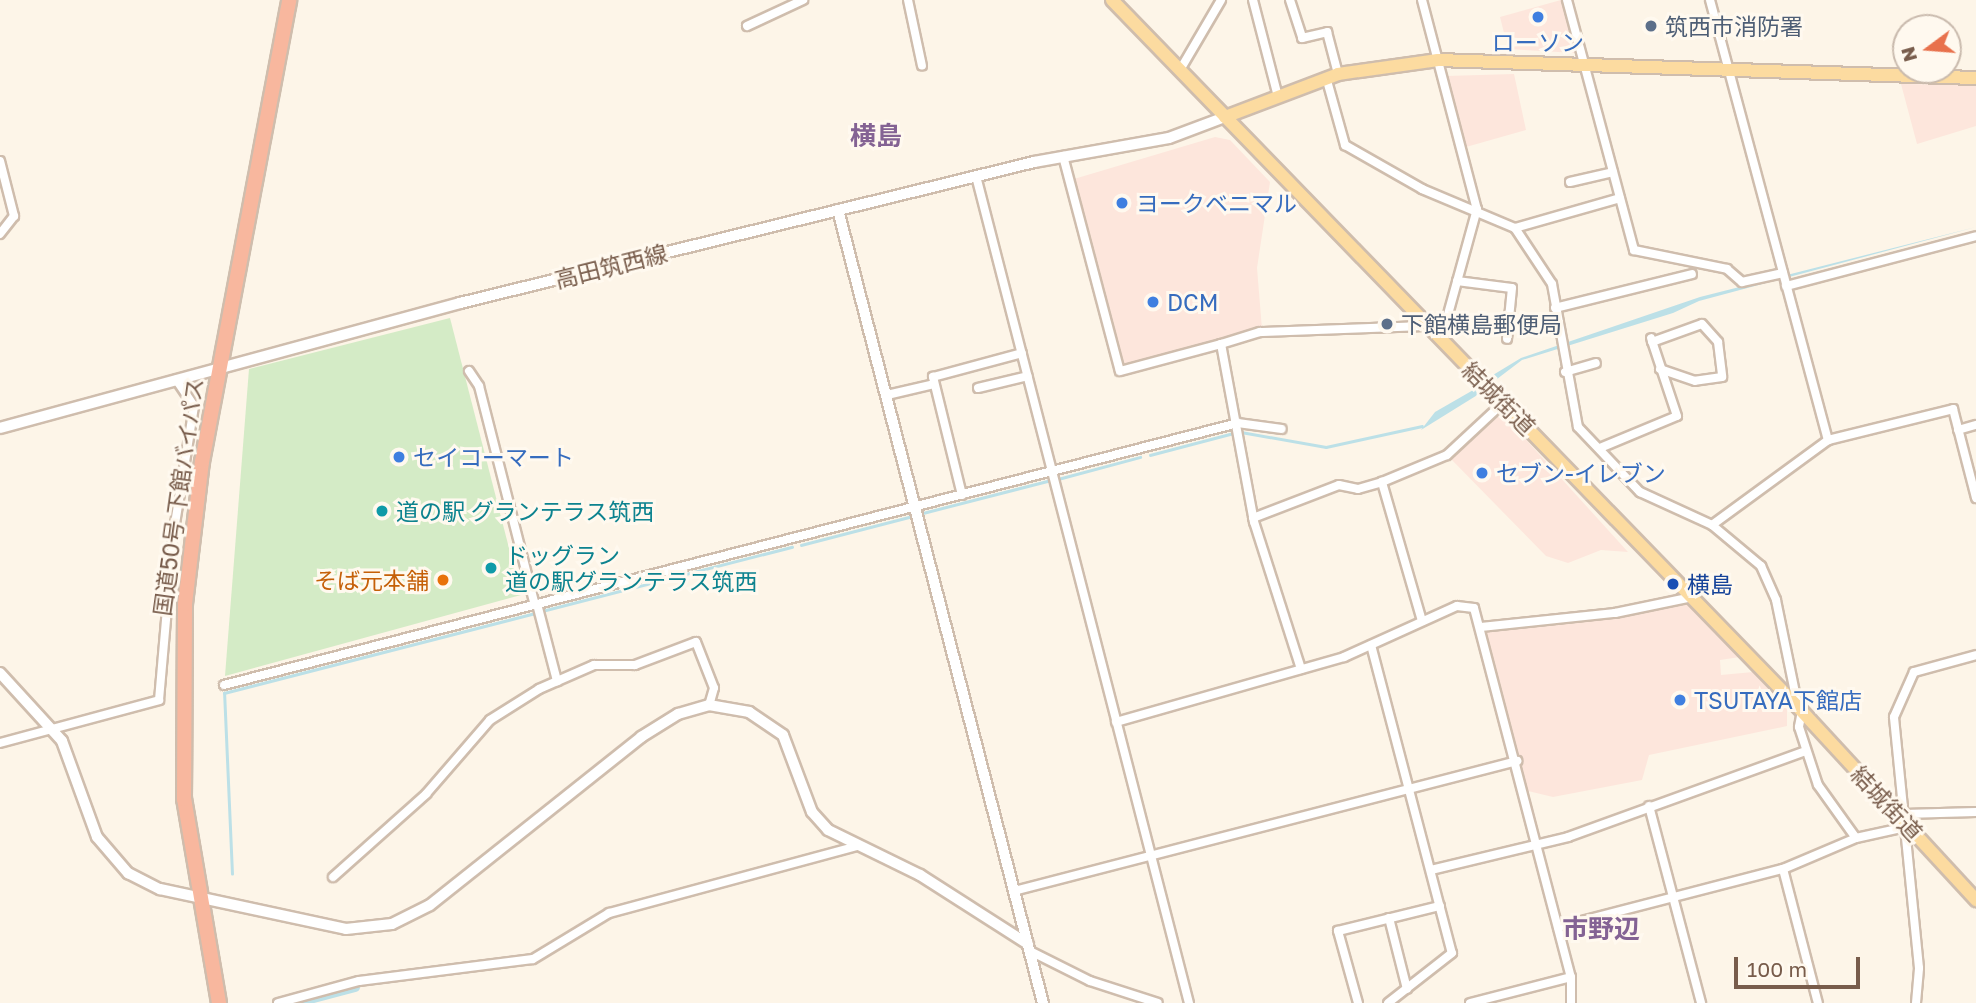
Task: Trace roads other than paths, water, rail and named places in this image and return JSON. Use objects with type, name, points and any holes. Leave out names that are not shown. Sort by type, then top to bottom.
[{"type":"highway","name":"国道50号 下館バイパス","points":[[219,1003],[197,894],[184,799],[180,681],[190,548],[219,367],[289,0]]},
{"type":"main road","name":"結城街道","points":[[1112,0],[1800,709],[1976,900]]},
{"type":"main road","points":[[1225,117],[1277,93],[1332,76],[1438,60],[1976,78]]},
{"type":"street","points":[[747,26],[788,2],[803,0]]},
{"type":"street","points":[[908,0],[922,66]]},
{"type":"street","points":[[1180,69],[1221,0]]},
{"type":"street","points":[[1253,0],[1277,93]]},
{"type":"street","points":[[1290,0],[1302,38],[1327,32],[1345,145],[1422,189],[1477,209],[1515,228],[1545,270],[1578,427],[1640,492],[1712,526],[1770,579],[1800,709],[1805,751],[1818,785],[1856,838]]},
{"type":"street","points":[[1422,0],[1477,209],[1441,340]]},
{"type":"street","points":[[1567,0],[1634,250],[1727,269],[1742,282],[1784,280],[1976,236]]},
{"type":"street","points":[[1710,0],[1828,440]]},
{"type":"street","name":"高田筑西線","points":[[0,428],[219,367],[838,210],[1063,156],[1169,138],[1225,117]]},
{"type":"street","points":[[1063,156],[1120,371],[1260,332],[1427,326]]},
{"type":"street","points":[[0,160],[14,216],[0,234]]},
{"type":"street","points":[[1570,182],[1613,172]]},
{"type":"street","points":[[976,176],[1189,1003]]},
{"type":"street","points":[[1515,228],[1620,198]]},
{"type":"street","points":[[838,210],[1044,1003]]},
{"type":"street","points":[[1555,308],[1692,274]]},
{"type":"street","points":[[1457,281],[1512,288],[1507,339]]},
{"type":"street","points":[[1600,448],[1677,416],[1660,369],[1652,340],[1702,324],[1718,342],[1722,377],[1695,381],[1660,369]]},
{"type":"street","points":[[1221,344],[1239,429],[1253,518],[1301,669]]},
{"type":"street","points":[[962,495],[933,384],[935,376],[1021,353]]},
{"type":"street","points":[[1566,372],[1596,363]]},
{"type":"street","points":[[469,371],[479,386],[557,681]]},
{"type":"street","points":[[978,388],[1028,376]]},
{"type":"street","points":[[0,743],[159,700],[174,530],[194,406],[176,379]]},
{"type":"street","points":[[887,395],[933,384]]},
{"type":"street","points":[[1253,518],[1339,485],[1358,489],[1382,482],[1447,455],[1504,402]]},
{"type":"street","points":[[1712,526],[1828,440],[1953,409],[1976,498]]},
{"type":"street","points":[[1958,429],[1976,425]]},
{"type":"street","points":[[224,685],[917,512],[962,495],[1053,472],[1239,429],[1282,429]]},
{"type":"street","points":[[1382,482],[1422,621]]},
{"type":"street","points":[[1481,626],[1615,613],[1692,597]]},
{"type":"street","points":[[1116,722],[1301,669],[1371,645],[1463,605],[1477,610],[1571,977],[1571,1003]]},
{"type":"street","points":[[333,877],[426,794],[490,720],[557,681],[594,665],[635,665],[696,642],[714,688],[709,705]]},
{"type":"street","points":[[1371,645],[1452,953],[1388,1003]]},
{"type":"street","points":[[1916,1003],[1919,968],[1902,821],[1894,718],[1913,672],[1976,655]]},
{"type":"street","points":[[0,673],[53,730],[71,759],[92,828],[109,852],[142,883],[346,929],[392,924],[430,905],[642,737],[678,714],[709,705],[749,712],[772,724],[794,751],[818,820],[858,846],[920,875],[1029,947],[1090,981],[1158,1003]]},
{"type":"street","points":[[1431,870],[1535,843],[1805,751]]},
{"type":"street","points":[[1014,891],[1517,761]]},
{"type":"street","points":[[1648,806],[1675,897],[1701,1003]]},
{"type":"street","points":[[1558,927],[1783,869],[1902,821],[1976,812]]},
{"type":"street","points":[[278,1003],[359,981],[533,959],[609,913],[858,846]]},
{"type":"street","points":[[1783,869],[1818,1003]]},
{"type":"street","points":[[1358,1003],[1338,931],[1440,906]]},
{"type":"street","points":[[1389,918],[1407,989]]},
{"type":"street","points":[[1470,1003],[1571,977]]},
{"type":"water","points":[[1976,227],[1699,301],[1673,313],[1522,360],[1497,379],[1493,375],[1521,358],[1700,297]]},
{"type":"water","points":[[1475,389],[1479,394],[1421,430],[1435,412]]},
{"type":"waterway","points":[[1241,432],[1326,447],[1422,426]]},
{"type":"waterway","points":[[1150,455],[1234,433]]},
{"type":"waterway","points":[[1058,479],[1140,457]]},
{"type":"waterway","points":[[919,514],[1051,480]]},
{"type":"waterway","points":[[801,545],[913,516]]},
{"type":"waterway","points":[[542,611],[792,547]]},
{"type":"waterway","points":[[232,874],[224,693],[536,613]]},
{"type":"waterway","points":[[294,1003],[355,987]]},
{"type":"place","name":"ローソン","points":[[1538,17]]},
{"type":"place","name":"筑西市消防署","points":[[1651,26]]},
{"type":"place","name":"ヨークベニマル","points":[[1122,203]]},
{"type":"place","name":"DCM","points":[[1153,302]]},
{"type":"place","name":"下館横島郵便局","points":[[1387,324]]},
{"type":"place","name":"セイコーマート","points":[[399,457]]},
{"type":"place","name":"セブン-イレブン","points":[[1482,473]]},
{"type":"place","name":"道の駅 グランテラス筑西","points":[[382,511]]},
{"type":"place","name":"ドッグラン 道の駅グランテラス筑西","points":[[491,568]]},
{"type":"place","name":"そば元本舗","points":[[443,580]]},
{"type":"place","name":"横島","points":[[1673,584]]},
{"type":"place","name":"TSUTAYA下館店","points":[[1680,700]]},
{"type":"district","name":"横島","points":[[876,136]]},
{"type":"district","name":"市野辺","points":[[1601,929]]}]
